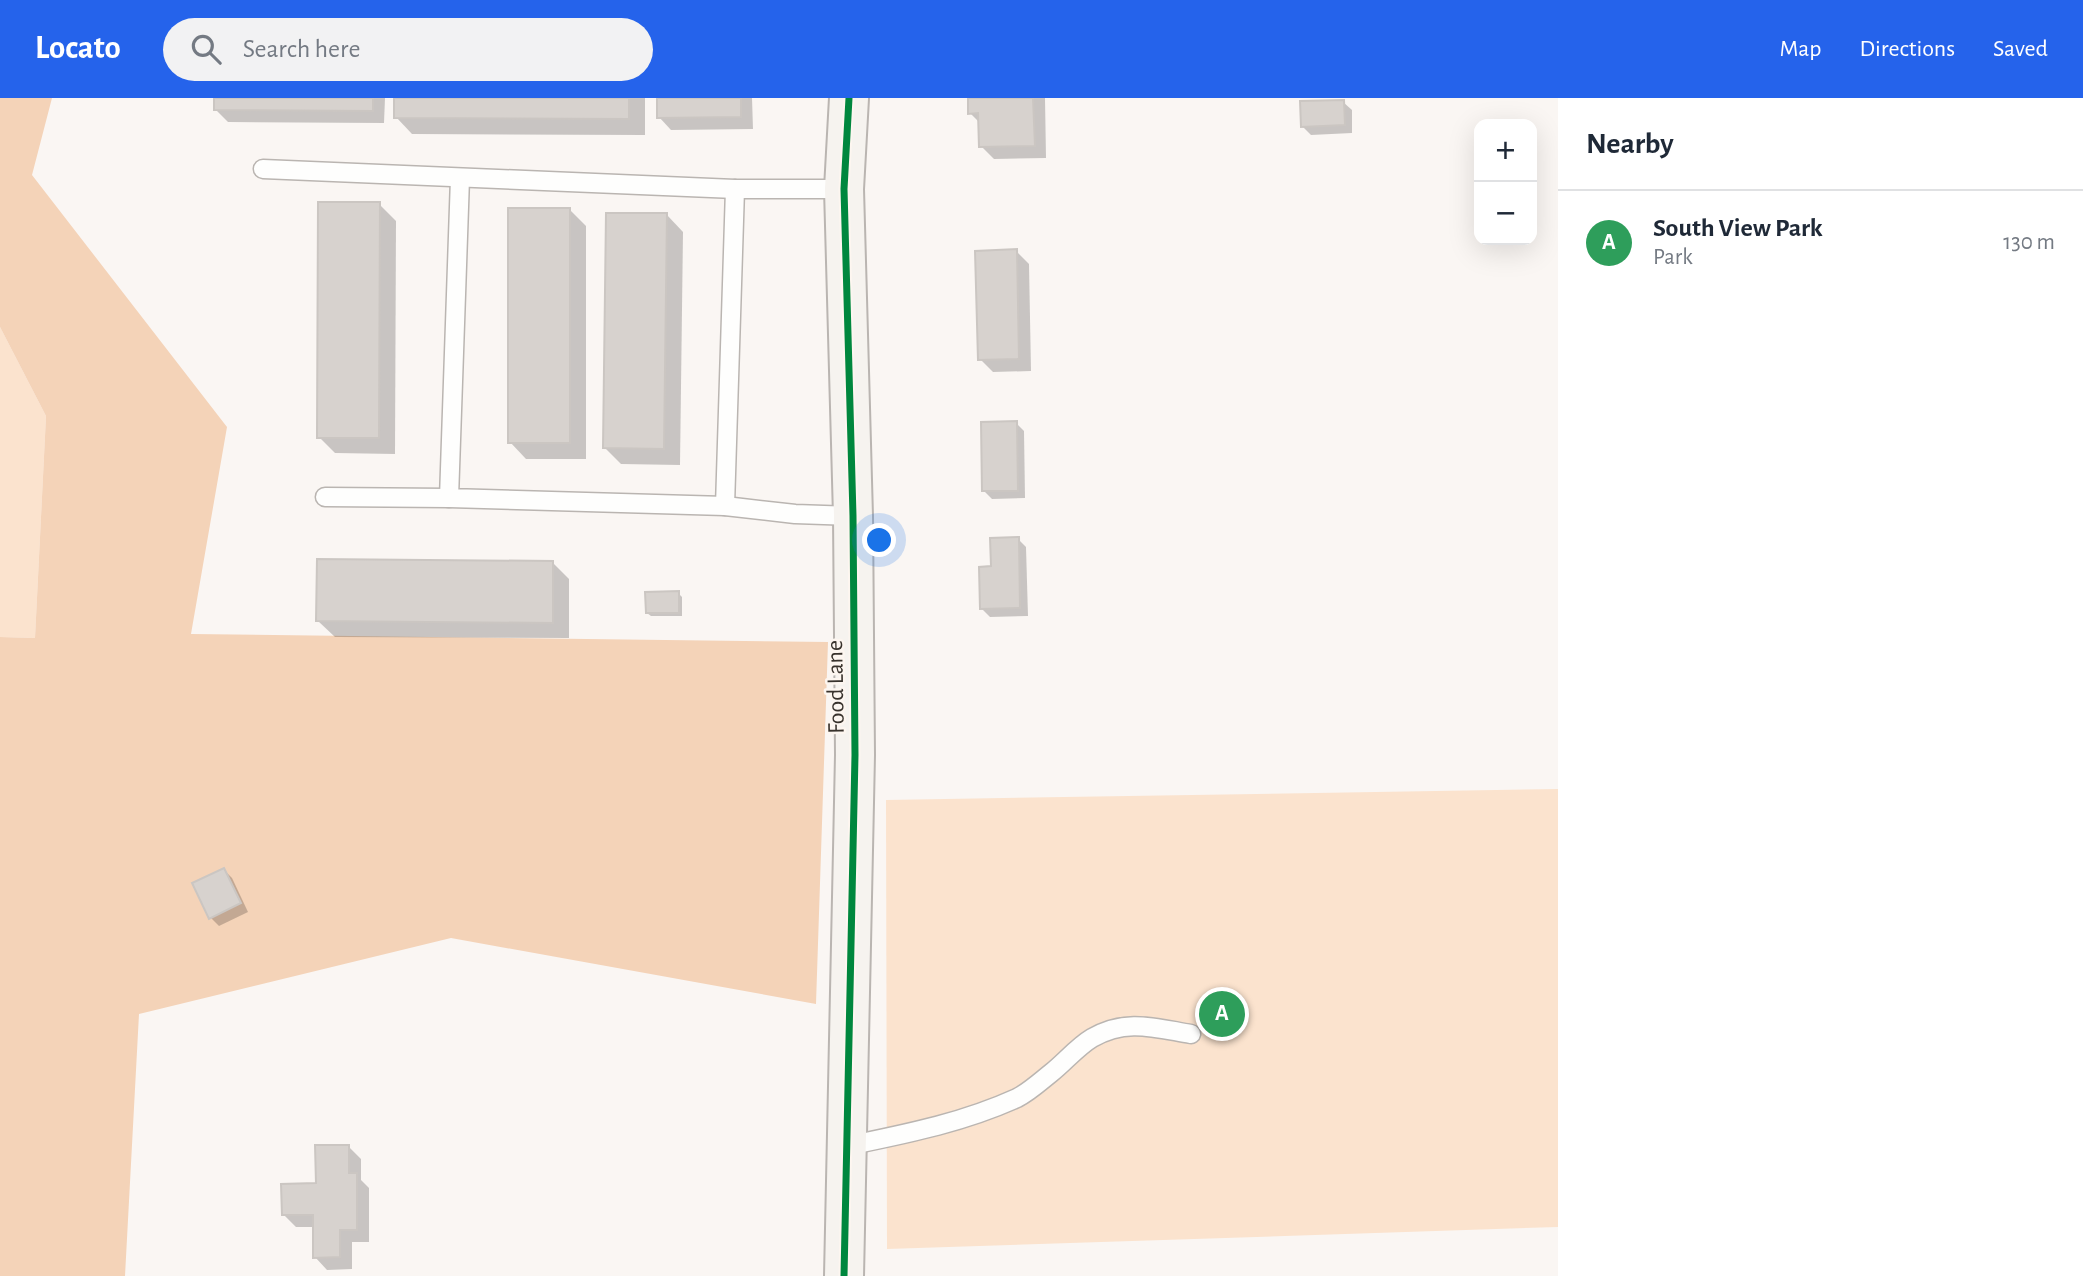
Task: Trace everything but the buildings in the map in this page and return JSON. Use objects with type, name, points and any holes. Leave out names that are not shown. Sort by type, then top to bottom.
[{"type":"street","name":"Food Lane","points":[[844,1276],[855,755],[853,516],[844,189],[849,98]]},
{"type":"lane","points":[[263,169],[734,189],[844,189]]},
{"type":"lane","points":[[449,498],[460,178]]},
{"type":"lane","points":[[725,506],[734,189]]},
{"type":"lane","points":[[325,497],[725,506],[795,514],[853,516]]},
{"type":"lane","points":[[847,1146],[930,1129],[1020,1097],[1090,1039],[1115,1027],[1141,1026],[1191,1034]]},
{"type":"shaded area","points":[[0,98],[52,98],[32,175],[227,427],[191,634],[828,642],[816,1004],[451,938],[139,1014],[125,1276],[0,1276],[0,637],[35,638],[46,416],[0,327]]},
{"type":"shaded area","points":[[0,327],[46,416],[35,638],[0,637]]},
{"type":"shaded area","points":[[1558,789],[1558,1227],[887,1249],[886,800]]},
{"type":"cycle path","points":[[844,1276],[855,755],[853,516],[844,189],[849,98]]},
{"type":"place","name":"South View Park","points":[[1222,1014]]}]
